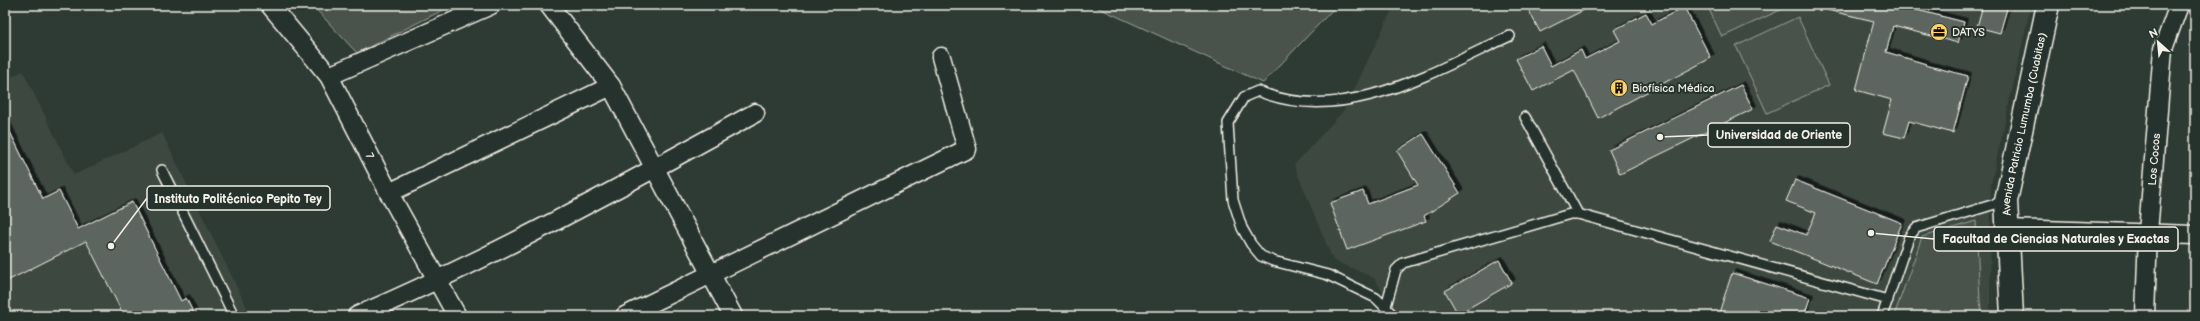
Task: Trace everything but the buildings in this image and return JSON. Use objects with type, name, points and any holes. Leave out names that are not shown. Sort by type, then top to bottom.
[{"type":"main road","name":"Avenida Patricio Lumumba (Cuabitas)","points":[[2012,316],[2006,201],[2048,5]]},
{"type":"street","name":"7","points":[[270,5],[329,76],[389,192],[457,316]]},
{"type":"street","points":[[329,76],[491,5]]},
{"type":"street","points":[[549,5],[611,86],[734,316]]},
{"type":"street","name":"Los Cocos","points":[[2144,316],[2148,232],[2163,49],[2179,5]]},
{"type":"street","points":[[625,316],[967,150],[941,57]]},
{"type":"street","points":[[389,192],[611,86]]},
{"type":"street","points":[[357,316],[437,281],[656,168],[755,113]]},
{"type":"street","points":[[2008,229],[2148,232],[2195,235]]},
{"type":"lane","points":[[1394,316],[1386,306],[1376,298],[1328,275],[1273,261],[1261,256],[1251,244],[1242,228],[1233,200],[1228,123],[1244,97],[1258,92],[1277,99],[1318,102],[1358,99],[1418,79],[1510,36]]},
{"type":"lane","points":[[1525,117],[1578,214]]},
{"type":"lane","points":[[162,170],[234,316]]},
{"type":"lane","points":[[1882,316],[1909,237],[1916,228],[2006,201]]},
{"type":"lane","points":[[1386,306],[1396,270],[1403,263],[1570,214],[1578,214],[1888,300]]},
{"type":"shaded area","points":[[312,5],[453,5],[357,53]]},
{"type":"shaded area","points":[[1092,5],[1337,5],[1263,83]]},
{"type":"shaded area","points":[[1394,5],[2031,5],[1991,184],[1990,316],[1398,316],[1374,278],[1333,260],[1294,165],[1345,109]]},
{"type":"shaded area","points":[[1707,5],[1791,5],[1722,37]]},
{"type":"shaded area","points":[[1798,17],[1829,85],[1767,113],[1736,46]]},
{"type":"shaded area","points":[[23,71],[74,175],[162,133],[251,316],[5,316],[5,80]]},
{"type":"shaded area","points":[[1976,221],[1982,316],[1894,316],[1922,237]]},
{"type":"place","name":"DATYS","points":[[1939,32]]},
{"type":"place","name":"Biofísica Médica","points":[[1619,88]]},
{"type":"place","name":"Universidad de Oriente","points":[[1660,137]]},
{"type":"place","name":"Facultad de Ciencias Naturales y Exactas","points":[[1871,233]]},
{"type":"place","name":"Instituto Politécnico Pepito Tey","points":[[111,246]]}]
